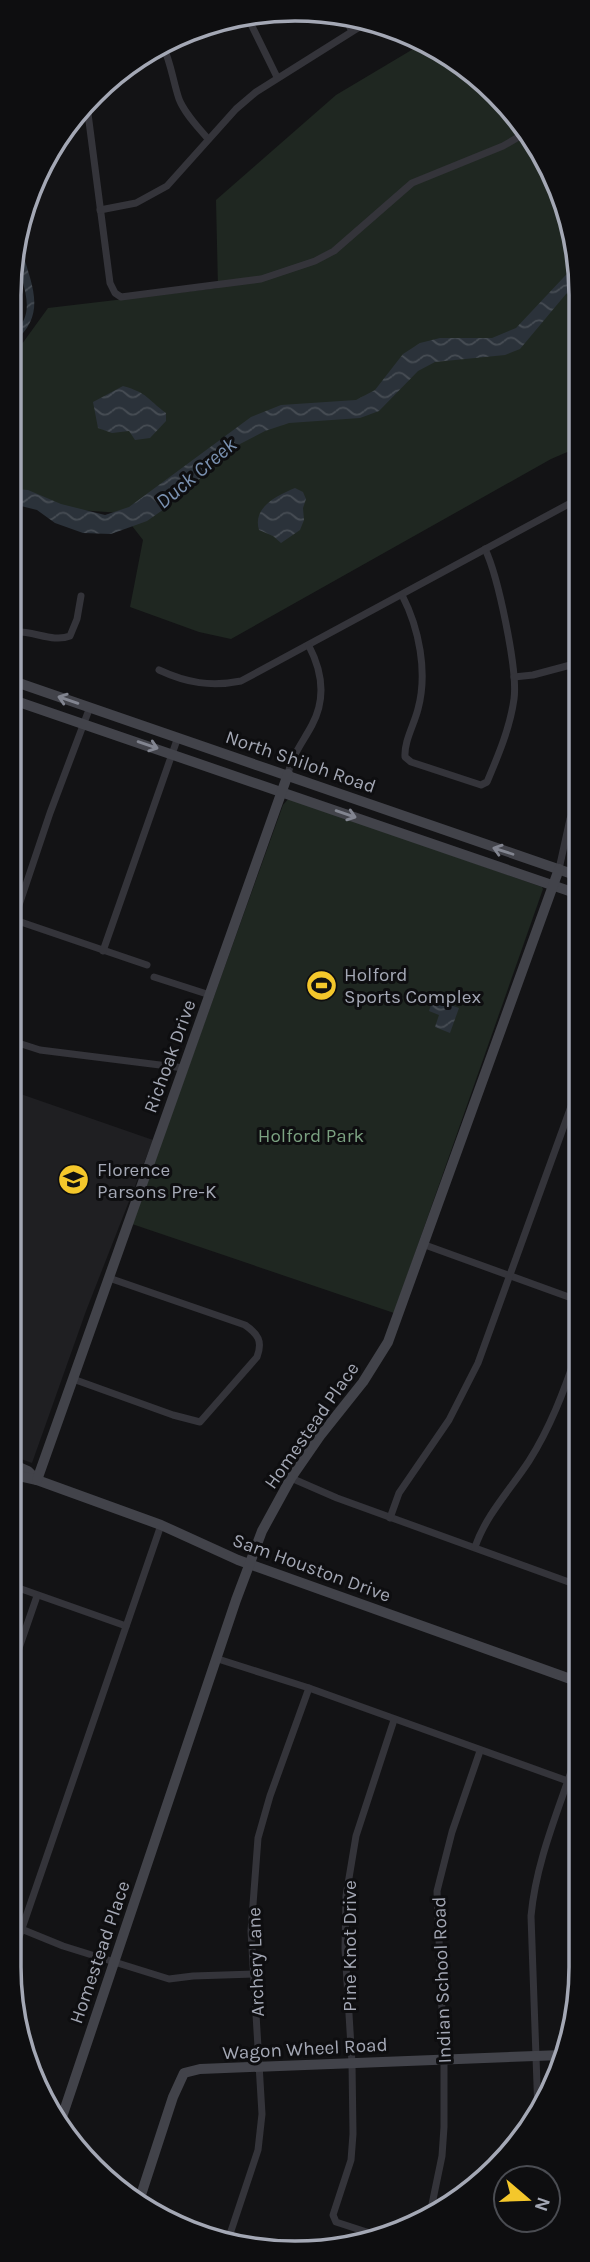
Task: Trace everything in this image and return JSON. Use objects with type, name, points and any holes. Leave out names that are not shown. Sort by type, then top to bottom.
[{"type":"street","points":[[251,24],[277,77]]},
{"type":"street","points":[[350,26],[352,31]]},
{"type":"street","points":[[100,210],[136,203],[167,186],[236,109],[256,92],[357,28]]},
{"type":"street","points":[[166,53],[178,97],[208,139]]},
{"type":"street","points":[[89,114],[110,283],[115,293],[121,297],[243,282],[286,272],[315,261],[343,244],[412,183],[503,146],[519,137]]},
{"type":"street","points":[[159,670],[195,683],[222,685],[255,675],[569,504]]},
{"type":"street","points":[[402,595],[414,623],[423,676],[418,709],[405,757],[411,762],[481,785],[487,782],[509,721],[514,697],[514,677],[496,578],[485,549]]},
{"type":"street","points":[[21,632],[61,639],[69,636],[77,619],[81,596]]},
{"type":"street","name":"Richoak Drive","points":[[37,1480],[299,743],[314,722],[322,691],[318,665],[309,646]]},
{"type":"street","points":[[514,677],[569,665]]},
{"type":"street","name":"North Shiloh Road","points":[[21,684],[569,873]]},
{"type":"street","name":"North Shiloh Road","points":[[21,703],[569,891]]},
{"type":"street","points":[[21,896],[90,707]]},
{"type":"street","points":[[103,951],[178,737]]},
{"type":"street","points":[[402,833],[407,817]]},
{"type":"street","points":[[559,869],[569,824]]},
{"type":"street","name":"Homestead Place","points":[[63,2113],[249,1563],[267,1521],[291,1478],[363,1382],[388,1342],[559,869]]},
{"type":"street","points":[[21,922],[147,965]]},
{"type":"street","points":[[154,978],[210,995]]},
{"type":"street","points":[[21,1044],[40,1050],[184,1068]]},
{"type":"street","points":[[390,1518],[399,1493],[449,1420],[465,1389],[511,1276],[569,1115]]},
{"type":"street","points":[[425,1245],[569,1297]]},
{"type":"street","points":[[73,1378],[173,1415],[200,1422],[252,1364],[260,1351],[261,1343],[256,1333],[245,1325],[109,1278]]},
{"type":"street","points":[[475,1548],[485,1524],[543,1436],[569,1376]]},
{"type":"street","name":"Sam Houston Drive","points":[[21,1468],[37,1480]]},
{"type":"street","name":"Sam Houston Drive","points":[[21,1478],[37,1480],[162,1525],[249,1563],[569,1678]]},
{"type":"street","points":[[291,1478],[317,1491],[569,1582]]},
{"type":"street","points":[[162,1525],[21,1928],[63,1946],[169,1979],[254,1974]]},
{"type":"street","points":[[21,1590],[126,1626]]},
{"type":"street","points":[[21,1642],[37,1596]]},
{"type":"street","points":[[218,1659],[309,1688],[569,1782]]},
{"type":"street","name":"Archery Lane","points":[[230,2233],[251,2172],[260,2136],[262,2114],[251,1931],[258,1838],[270,1796],[309,1688]]},
{"type":"street","name":"Pine Knot Drive","points":[[366,2232],[333,2218],[351,2160],[353,2134],[345,1949],[346,1895],[356,1836],[394,1720]]},
{"type":"street","name":"Indian School Road","points":[[432,2204],[442,2156],[444,2059],[438,1891],[452,1832],[480,1751]]},
{"type":"street","points":[[538,2094],[531,1916],[541,1863],[569,1791]]},
{"type":"street","name":"Wagon Wheel Road","points":[[141,2194],[176,2088],[184,2073],[200,2069],[554,2055]]},
{"type":"shaded area","name":"Florence Parsons Pre-K","points":[[21,1094],[153,1140],[86,1311],[32,1463],[21,1459]]},
{"type":"green space","points":[[414,48],[447,67],[476,89],[501,114],[523,143],[548,190],[560,224],[567,259],[569,451],[231,639],[199,632],[130,607],[143,540],[122,513],[62,509],[21,491],[21,345],[48,308],[218,288],[216,200],[336,95]]},
{"type":"green space","name":"Holford Park","points":[[289,798],[543,889],[394,1313],[132,1224],[283,805]]},
{"type":"water","points":[[24,254],[34,302],[33,315],[21,334],[21,323],[27,309],[22,278]]},
{"type":"water","name":"Duck Creek","points":[[568,273],[569,292],[520,349],[505,355],[435,362],[418,371],[379,411],[360,418],[289,423],[265,431],[240,444],[147,521],[111,534],[83,533],[55,523],[37,510],[21,506],[21,489],[61,504],[105,515],[129,507],[251,417],[281,405],[356,400],[375,390],[403,354],[420,343],[440,338],[492,338],[516,328]]},
{"type":"water","points":[[123,386],[143,394],[166,413],[166,421],[150,438],[135,440],[129,431],[112,433],[98,428],[93,402]]},
{"type":"water","points":[[295,488],[303,492],[306,499],[303,508],[304,520],[300,530],[281,543],[259,530],[259,515],[268,503]]},
{"type":"water","points":[[433,999],[459,1008],[450,1033],[435,1027],[439,1015],[429,1011]]},
{"type":"place","name":"Holford Sports Complex","points":[[321,985]]},
{"type":"place","name":"Florence Parsons Pre-K","points":[[74,1180]]}]
